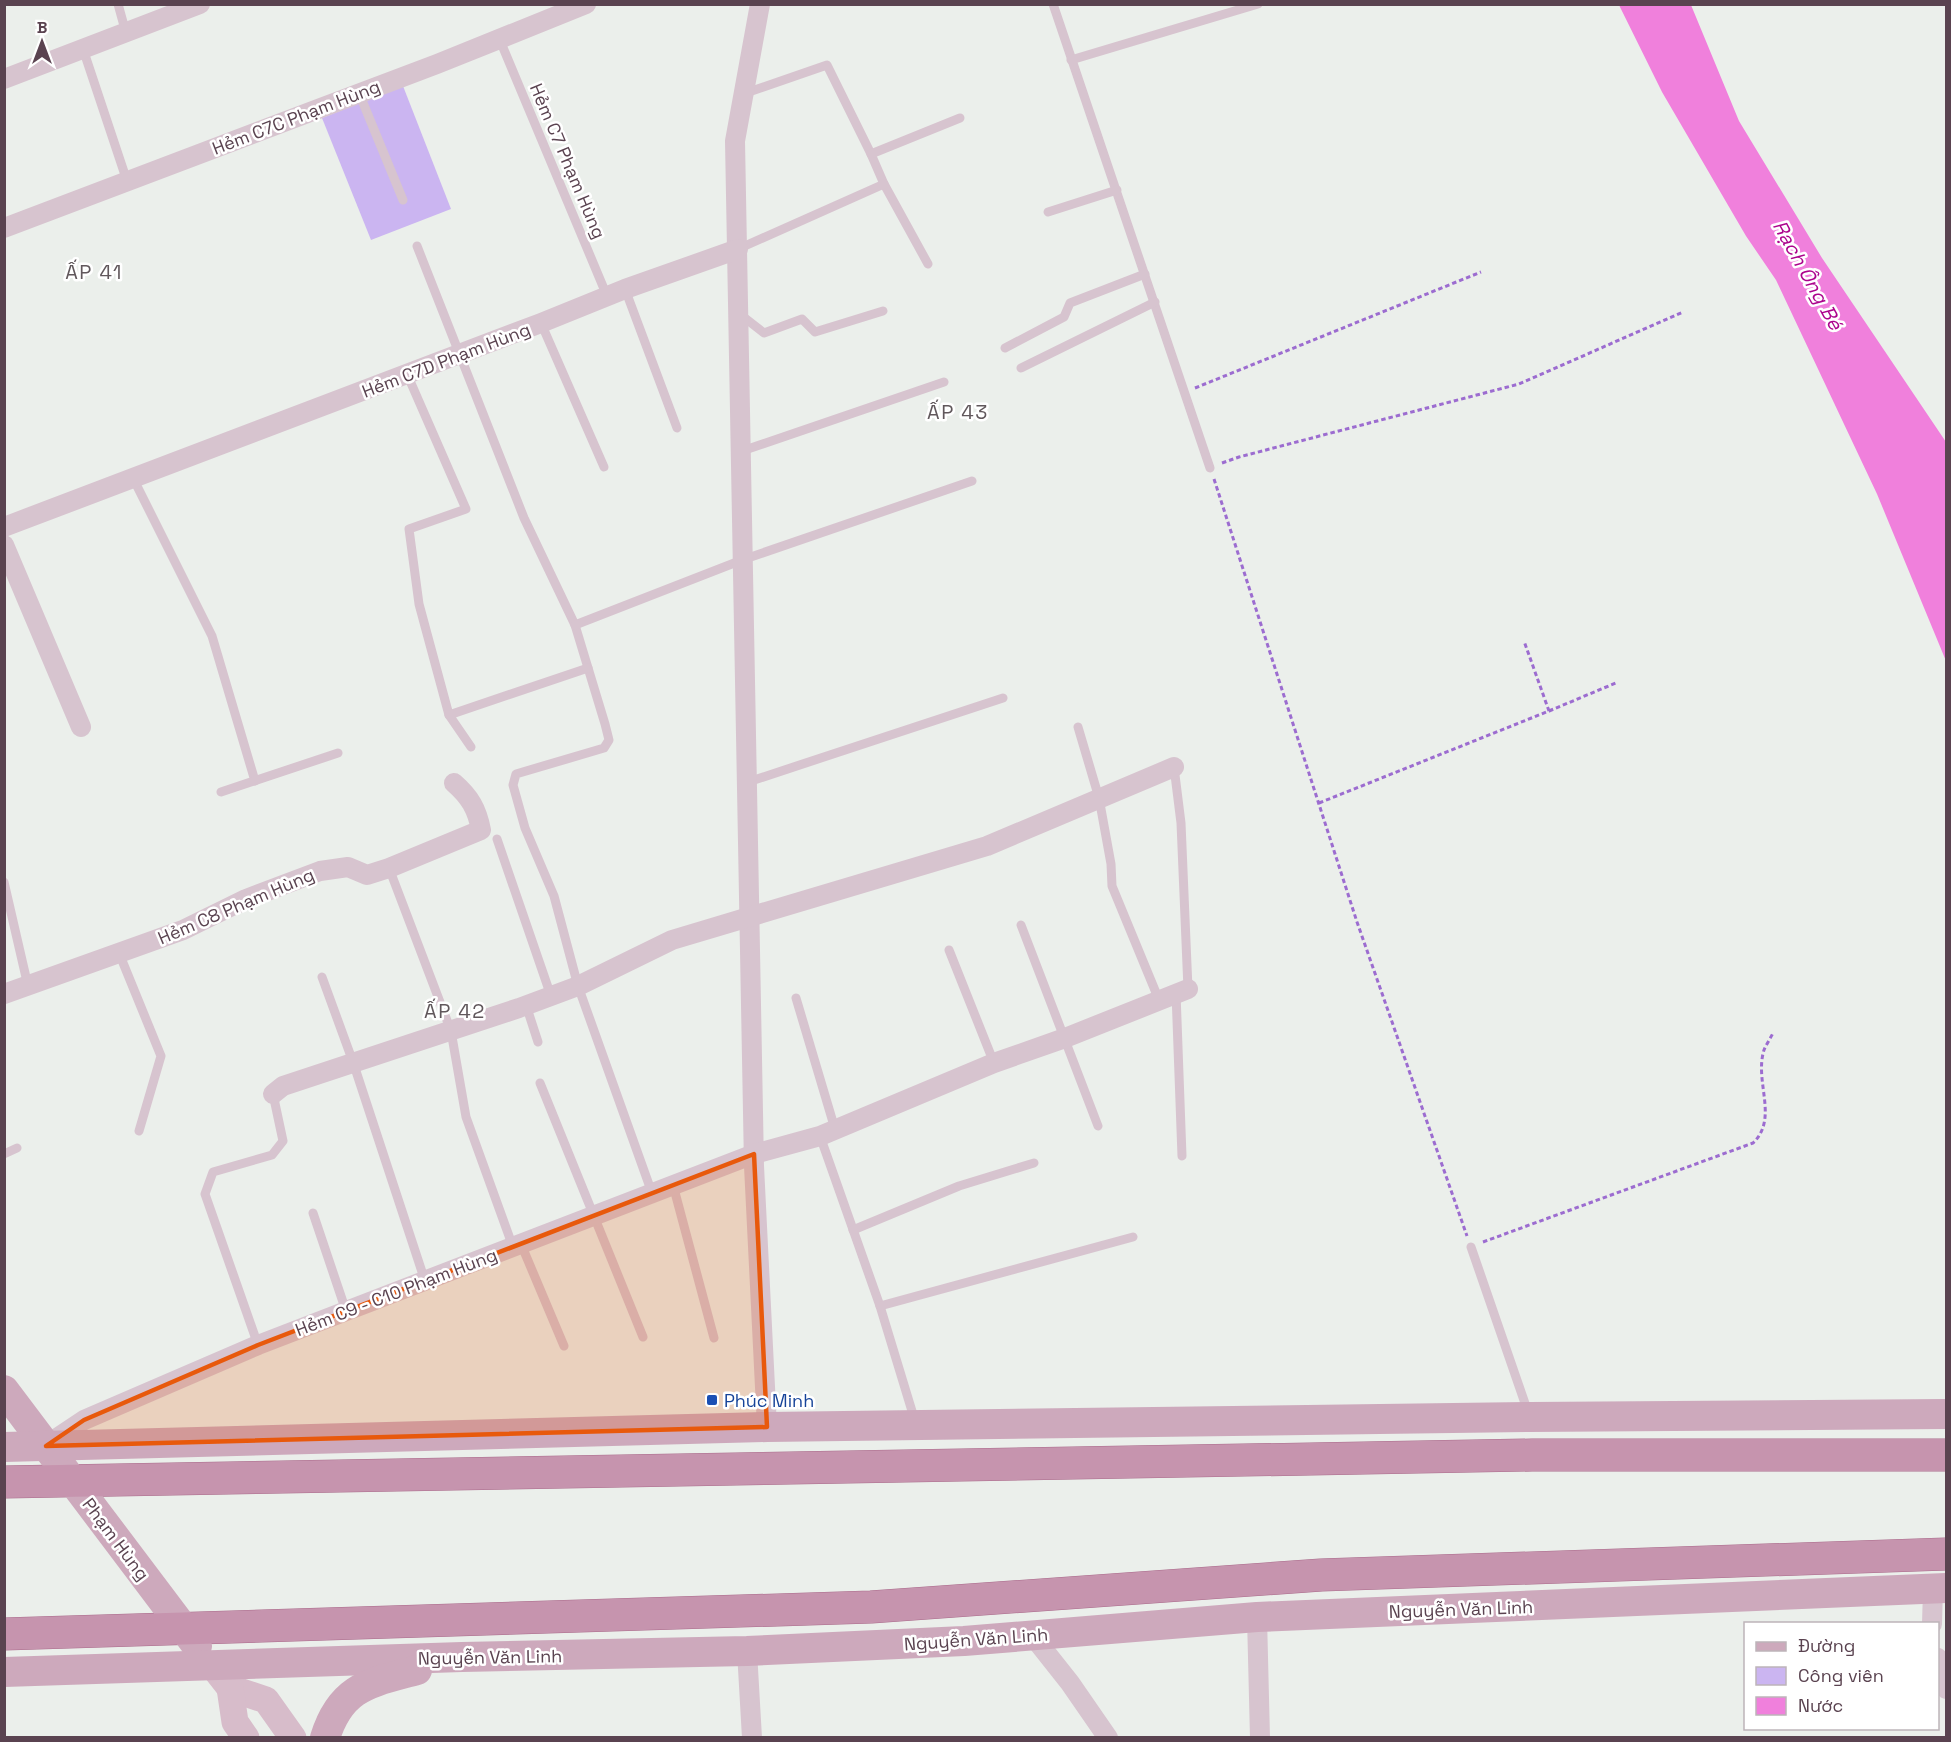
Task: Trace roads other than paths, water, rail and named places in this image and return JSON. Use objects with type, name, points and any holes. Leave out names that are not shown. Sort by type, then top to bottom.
[{"type":"highway","points":[[4,1482],[1532,1455],[1947,1455]]},
{"type":"highway","name":"Nguyễn Văn Linh","points":[[4,1634],[871,1607],[1321,1575],[1947,1554]]},
{"type":"main road","name":"Phạm Hùng","points":[[8,1401],[46,1446],[221,1676],[235,1722],[246,1737]]},
{"type":"main road","points":[[4,1447],[766,1427],[1947,1414]]},
{"type":"main road","name":"Nguyễn Văn Linh","points":[[4,1672],[221,1676],[462,1657],[747,1651],[964,1641],[1257,1617],[1940,1589]]},
{"type":"main road","points":[[325,1737],[331,1717],[343,1700],[357,1690],[373,1682],[462,1657]]},
{"type":"main road","points":[[221,1676],[266,1700],[293,1737]]},
{"type":"street","name":"Hẻm C7C Phạm Hùng","points":[[4,228],[586,4]]},
{"type":"street","points":[[760,4],[735,141],[754,1154],[766,1427]]},
{"type":"street","points":[[4,79],[193,6]]},
{"type":"street","name":"Hẻm C7D Phạm Hùng","points":[[4,527],[459,355],[616,292],[738,249]]},
{"type":"street","points":[[4,545],[81,728]]},
{"type":"street","points":[[273,1094],[283,1086],[451,1031],[578,986],[672,940],[987,846],[1174,767]]},
{"type":"street","name":"Hẻm C8 Phạm Hùng","points":[[4,994],[183,930],[246,899],[320,871],[348,867],[367,875],[481,830],[475,807],[469,796],[454,783]]},
{"type":"street","name":"Hẻm C9 - C10 Phạm Hùng","points":[[46,1446],[84,1420],[258,1344],[595,1217],[754,1154],[827,1132],[994,1063],[1065,1038],[1174,994]]},
{"type":"street","points":[[1932,1622],[1940,1589]]},
{"type":"street","points":[[1257,1617],[1260,1737]]},
{"type":"street","points":[[1032,1635],[1108,1737]]},
{"type":"street","points":[[747,1651],[752,1737]]},
{"type":"street","points":[[1939,1661],[1947,1689]]},
{"type":"lane","points":[[118,4],[126,33]]},
{"type":"lane","points":[[1053,4],[1210,468]]},
{"type":"lane","points":[[1071,60],[1258,4]]},
{"type":"lane","name":"Hẻm C7 Phạm Hùng","points":[[499,38],[677,428]]},
{"type":"lane","points":[[83,50],[127,181]]},
{"type":"lane","points":[[743,94],[826,65],[884,184],[928,264]]},
{"type":"lane","points":[[359,93],[403,200]]},
{"type":"lane","points":[[871,154],[960,118]]},
{"type":"lane","name":"Hẻm C7D Phạm Hùng","points":[[738,249],[884,184]]},
{"type":"lane","points":[[1048,212],[1117,190]]},
{"type":"lane","points":[[417,246],[524,518],[575,625],[605,724],[608,744],[604,748],[516,774],[513,784],[525,828],[554,896],[578,986],[652,1193]]},
{"type":"lane","points":[[1005,348],[1064,317],[1070,303],[1145,274]]},
{"type":"lane","points":[[1021,368],[1155,302]]},
{"type":"lane","points":[[739,313],[764,333],[802,319],[815,332],[883,310]]},
{"type":"lane","points":[[541,323],[604,467]]},
{"type":"lane","points":[[406,375],[466,509],[410,529],[419,604],[449,716],[471,747]]},
{"type":"lane","points":[[742,451],[944,382]]},
{"type":"lane","points":[[133,478],[212,636],[255,781]]},
{"type":"lane","points":[[575,625],[742,560],[972,482]]},
{"type":"lane","points":[[449,716],[588,668]]},
{"type":"lane","points":[[748,782],[1003,698]]},
{"type":"lane","points":[[1078,727],[1099,798],[1111,864],[1112,886],[1174,994]]},
{"type":"lane","points":[[221,792],[338,753]]},
{"type":"lane","points":[[1174,767],[1181,823],[1174,994],[1182,1156]]},
{"type":"lane","points":[[497,839],[551,996]]},
{"type":"lane","points":[[389,868],[451,1031],[466,1117],[517,1246],[564,1346]]},
{"type":"lane","points":[[4,882],[28,986]]},
{"type":"lane","points":[[1021,925],[1098,1126]]},
{"type":"lane","points":[[949,950],[994,1063]]},
{"type":"lane","points":[[119,953],[161,1056],[139,1131]]},
{"type":"lane","points":[[322,977],[353,1062],[425,1281]]},
{"type":"lane","points":[[796,998],[827,1132],[853,1230],[880,1306],[917,1426]]},
{"type":"lane","points":[[526,1005],[538,1042]]},
{"type":"lane","points":[[540,1083],[643,1337]]},
{"type":"lane","points":[[258,1344],[205,1194],[213,1172],[272,1155],[283,1141],[273,1094]]},
{"type":"lane","points":[[4,1154],[17,1148]]},
{"type":"lane","points":[[853,1230],[959,1186],[1034,1163]]},
{"type":"lane","points":[[673,1185],[714,1338]]},
{"type":"lane","points":[[313,1213],[346,1311]]},
{"type":"lane","points":[[880,1306],[1132,1237]]},
{"type":"lane","points":[[1471,1246],[1530,1417]]},
{"type":"water","name":"Rạch Ông Bé","points":[[1619,5],[1691,5],[1739,121],[1822,258],[1946,442],[1946,661],[1877,494],[1776,280],[1746,236],[1662,92]]},
{"type":"place","name":"Phúc Minh","points":[[712,1400]]},
{"type":"district","name":"ẤP 41","points":[[94,272]]},
{"type":"district","name":"ẤP 43","points":[[958,412]]},
{"type":"district","name":"ẤP 42","points":[[455,1011]]}]
